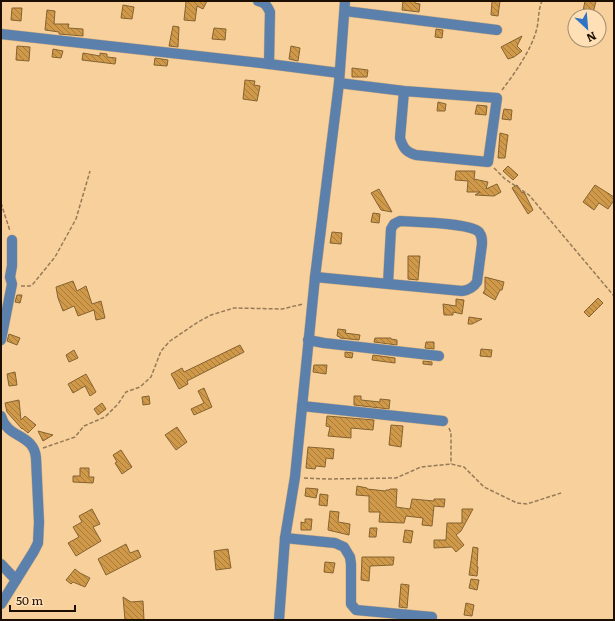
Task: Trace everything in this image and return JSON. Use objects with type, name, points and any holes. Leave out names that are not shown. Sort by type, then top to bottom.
[{"type":"street","points":[[258,1],[267,6],[270,12],[269,64]]},
{"type":"street","points":[[279,620],[285,538],[295,477],[308,340],[339,78],[345,6],[497,30]]},
{"type":"street","points":[[1,34],[269,64],[404,91],[496,98],[488,162],[416,155],[408,152],[402,145],[400,138],[404,91]]},
{"type":"street","points":[[315,277],[388,284],[462,291],[473,288],[476,282],[482,244],[482,237],[480,233],[476,230],[451,224],[400,221],[394,224],[390,229],[388,284]]},
{"type":"street","points":[[1,340],[12,284],[10,276],[12,266],[12,240]]},
{"type":"street","points":[[308,340],[439,356]]},
{"type":"street","points":[[302,406],[443,421]]},
{"type":"street","points":[[1,416],[6,427],[30,443],[36,450],[39,522],[38,543],[1,604]]},
{"type":"street","points":[[285,538],[335,543],[344,547],[350,557],[351,604],[356,610],[432,617]]},
{"type":"street","points":[[1,564],[16,580]]},
{"type":"path","points":[[496,98],[524,59],[537,28],[538,13],[542,1]]},
{"type":"path","points":[[488,162],[529,195],[614,296]]},
{"type":"path","points":[[12,284],[30,286],[55,257],[76,219],[90,171]]},
{"type":"path","points":[[1,203],[12,240]]},
{"type":"path","points":[[36,450],[75,437],[84,426],[105,417],[118,404],[126,392],[140,387],[151,377],[161,351],[170,341],[198,322],[212,315],[234,308],[282,309],[297,306],[313,300]]},
{"type":"path","points":[[443,421],[450,429],[451,433],[451,464]]},
{"type":"path","points":[[295,477],[327,479],[396,478],[421,467],[451,464],[464,467],[484,487],[517,503],[527,504],[561,493]]},
{"type":"building","points":[[184,1],[207,1],[203,9],[197,6],[195,21],[184,20],[186,2]]},
{"type":"building","points":[[403,1],[415,1],[415,3],[420,4],[419,12],[402,10]]},
{"type":"building","points":[[492,1],[500,1],[498,16],[491,15]]},
{"type":"building","points":[[585,1],[596,1],[594,8],[584,8]]},
{"type":"building","points":[[123,5],[134,7],[132,19],[121,18]]},
{"type":"building","points":[[12,8],[22,8],[21,21],[11,20]]},
{"type":"building","points":[[47,10],[55,11],[54,24],[69,24],[68,28],[83,29],[83,36],[59,34],[59,32],[45,30]]},
{"type":"building","points":[[173,26],[179,27],[178,47],[169,46]]},
{"type":"building","points":[[214,28],[226,29],[225,40],[212,39]]},
{"type":"building","points":[[436,29],[443,30],[442,38],[435,37]]},
{"type":"building","points":[[522,36],[517,46],[522,51],[514,57],[508,59],[501,47]]},
{"type":"building","points":[[17,46],[30,47],[29,61],[16,60]]},
{"type":"building","points":[[291,46],[300,48],[298,61],[289,59]]},
{"type":"building","points":[[53,49],[63,51],[61,58],[52,57]]},
{"type":"building","points":[[83,53],[100,56],[100,53],[107,54],[107,57],[116,58],[115,64],[82,60]]},
{"type":"building","points":[[155,58],[168,60],[167,66],[154,65]]},
{"type":"building","points":[[352,68],[368,70],[367,77],[352,77]]},
{"type":"building","points":[[245,80],[255,81],[254,85],[260,86],[257,101],[243,99]]},
{"type":"building","points":[[438,102],[446,104],[445,111],[437,111]]},
{"type":"building","points":[[477,105],[487,106],[486,115],[475,114]]},
{"type":"building","points":[[504,109],[512,110],[511,120],[502,119]]},
{"type":"building","points":[[500,133],[508,135],[505,158],[498,158]]},
{"type":"building","points":[[508,166],[518,175],[513,180],[503,171]]},
{"type":"building","points":[[456,171],[475,171],[474,179],[488,182],[486,189],[497,184],[501,192],[494,196],[475,195],[480,192],[467,192],[468,181],[455,180]]},
{"type":"building","points":[[517,185],[522,193],[524,192],[533,210],[528,214],[512,188]]},
{"type":"building","points":[[595,185],[614,197],[614,200],[608,209],[599,203],[594,210],[583,202]]},
{"type":"building","points":[[379,189],[392,212],[381,210],[371,193]]},
{"type":"building","points":[[373,213],[380,214],[379,223],[371,222]]},
{"type":"building","points":[[332,232],[342,233],[341,244],[330,243]]},
{"type":"building","points":[[408,256],[420,256],[418,280],[408,279]]},
{"type":"building","points":[[485,277],[504,282],[502,290],[500,290],[495,300],[483,293],[485,290]]},
{"type":"building","points":[[73,281],[77,291],[86,286],[92,304],[101,301],[105,318],[96,320],[94,310],[78,316],[74,306],[63,311],[56,287]]},
{"type":"building","points":[[17,295],[22,295],[20,303],[15,302]]},
{"type":"building","points":[[598,298],[603,303],[589,317],[584,312]]},
{"type":"building","points":[[456,299],[464,300],[462,314],[453,312],[453,315],[444,315],[443,304],[456,306]]},
{"type":"building","points":[[469,317],[482,319],[472,324],[468,324]]},
{"type":"building","points":[[338,329],[346,330],[345,333],[360,335],[359,340],[340,338],[337,336]]},
{"type":"building","points":[[9,334],[20,338],[17,345],[7,341]]},
{"type":"building","points":[[375,338],[391,338],[397,340],[397,345],[374,342]]},
{"type":"building","points":[[426,342],[434,342],[434,349],[425,348]]},
{"type":"building","points":[[240,345],[244,352],[187,381],[188,384],[179,389],[171,374],[182,368],[184,372]]},
{"type":"building","points":[[481,349],[492,350],[491,357],[480,356]]},
{"type":"building","points":[[74,350],[78,358],[69,362],[66,355]]},
{"type":"building","points":[[345,352],[353,353],[352,358],[345,357]]},
{"type":"building","points":[[373,355],[395,358],[395,363],[372,360]]},
{"type":"building","points":[[423,361],[432,362],[432,365],[423,364]]},
{"type":"building","points":[[314,365],[327,365],[326,374],[313,372]]},
{"type":"building","points":[[15,372],[17,385],[9,386],[7,374]]},
{"type":"building","points":[[86,374],[96,392],[90,396],[85,386],[73,393],[68,384]]},
{"type":"building","points":[[204,388],[212,407],[194,415],[191,409],[204,403],[198,391]]},
{"type":"building","points":[[149,396],[150,404],[143,405],[142,397]]},
{"type":"building","points":[[354,396],[361,396],[361,400],[380,402],[380,399],[390,400],[389,409],[354,405]]},
{"type":"building","points":[[19,400],[21,420],[25,416],[36,425],[28,433],[22,429],[7,412],[5,403]]},
{"type":"building","points":[[102,403],[106,409],[98,415],[94,409]]},
{"type":"building","points":[[327,416],[374,420],[373,430],[351,428],[351,438],[328,436],[330,427],[326,426]]},
{"type":"building","points":[[391,425],[403,426],[401,447],[389,445]]},
{"type":"building","points":[[177,427],[187,442],[176,450],[165,435]]},
{"type":"building","points":[[38,431],[53,435],[43,441]]},
{"type":"building","points":[[308,447],[334,449],[333,459],[326,458],[325,467],[316,466],[315,469],[306,468]]},
{"type":"building","points":[[121,450],[132,467],[122,474],[115,463],[117,462],[113,455]]},
{"type":"building","points":[[80,468],[89,468],[89,477],[94,477],[93,483],[73,482],[73,476],[80,476]]},
{"type":"building","points":[[357,486],[367,489],[386,491],[390,489],[397,489],[396,507],[410,509],[412,499],[434,501],[434,499],[445,499],[444,507],[434,506],[432,526],[422,525],[423,518],[406,516],[404,523],[379,522],[380,512],[369,512],[369,496],[356,495]]},
{"type":"building","points":[[306,488],[318,489],[316,498],[305,496]]},
{"type":"building","points":[[320,494],[328,495],[327,506],[319,505]]},
{"type":"building","points":[[92,509],[100,524],[93,527],[101,541],[76,556],[68,543],[79,537],[73,527],[82,522],[79,516]]},
{"type":"building","points":[[462,509],[473,509],[461,531],[456,535],[464,545],[456,552],[452,547],[434,548],[434,540],[446,540],[447,523],[462,523]]},
{"type":"building","points":[[330,511],[339,512],[338,522],[350,524],[349,535],[328,530]]},
{"type":"building","points":[[305,519],[312,519],[311,530],[301,530],[301,522],[305,523]]},
{"type":"building","points":[[370,528],[377,528],[376,537],[369,537]]},
{"type":"building","points":[[405,530],[413,531],[411,543],[403,542]]},
{"type":"building","points":[[126,544],[130,553],[138,550],[141,557],[106,575],[98,559]]},
{"type":"building","points":[[473,547],[478,548],[477,576],[469,575]]},
{"type":"building","points":[[228,549],[231,568],[216,570],[214,551]]},
{"type":"building","points":[[362,557],[394,557],[393,565],[370,566],[369,581],[361,580]]},
{"type":"building","points":[[325,562],[335,563],[333,573],[324,572]]},
{"type":"building","points":[[75,569],[90,578],[85,587],[73,582],[71,584],[66,580]]},
{"type":"building","points":[[471,579],[479,580],[477,590],[469,588]]},
{"type":"building","points":[[401,584],[409,585],[407,608],[399,607]]},
{"type":"building","points":[[123,597],[131,602],[143,601],[144,620],[125,620]]},
{"type":"building","points":[[466,603],[474,605],[472,616],[464,615]]}]
